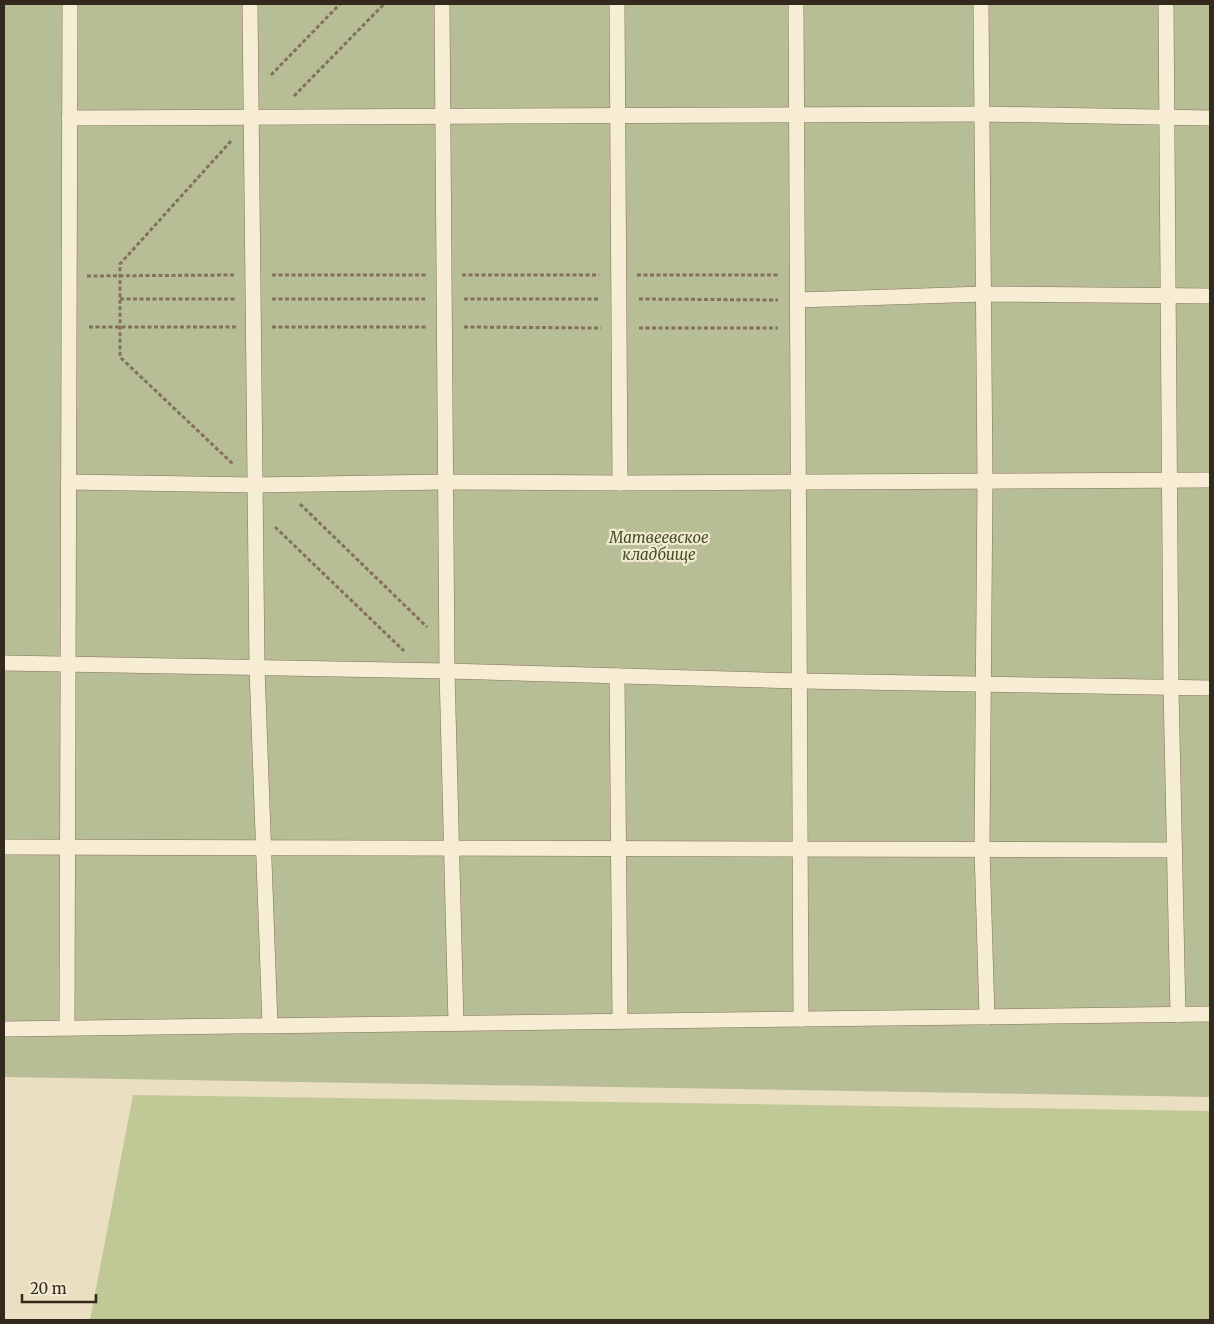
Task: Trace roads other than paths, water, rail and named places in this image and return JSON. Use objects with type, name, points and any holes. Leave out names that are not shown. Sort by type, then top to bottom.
[{"type":"lane","points":[[67,1028],[70,4]]},
{"type":"lane","points":[[250,4],[257,668],[270,1025]]},
{"type":"lane","points":[[442,4],[446,646],[456,1023]]},
{"type":"lane","points":[[617,4],[620,483]]},
{"type":"lane","points":[[796,4],[800,482],[799,848],[801,1019]]},
{"type":"lane","points":[[980,4],[985,481],[982,849],[987,1017]]},
{"type":"lane","points":[[1166,4],[1170,688],[1178,1015]]},
{"type":"lane","points":[[69,118],[982,114],[1210,118]]},
{"type":"lane","points":[[798,300],[984,294],[1210,296]]},
{"type":"lane","points":[[69,482],[280,485],[445,482],[1210,480]]},
{"type":"lane","points":[[4,664],[424,670],[800,681],[1210,688]]},
{"type":"lane","points":[[617,676],[620,1021]]},
{"type":"lane","points":[[4,847],[1175,850]]},
{"type":"lane","points":[[4,1029],[1210,1014]]},
{"type":"park label","name":"Матвеевское кладбище","points":[[659,546]]}]
